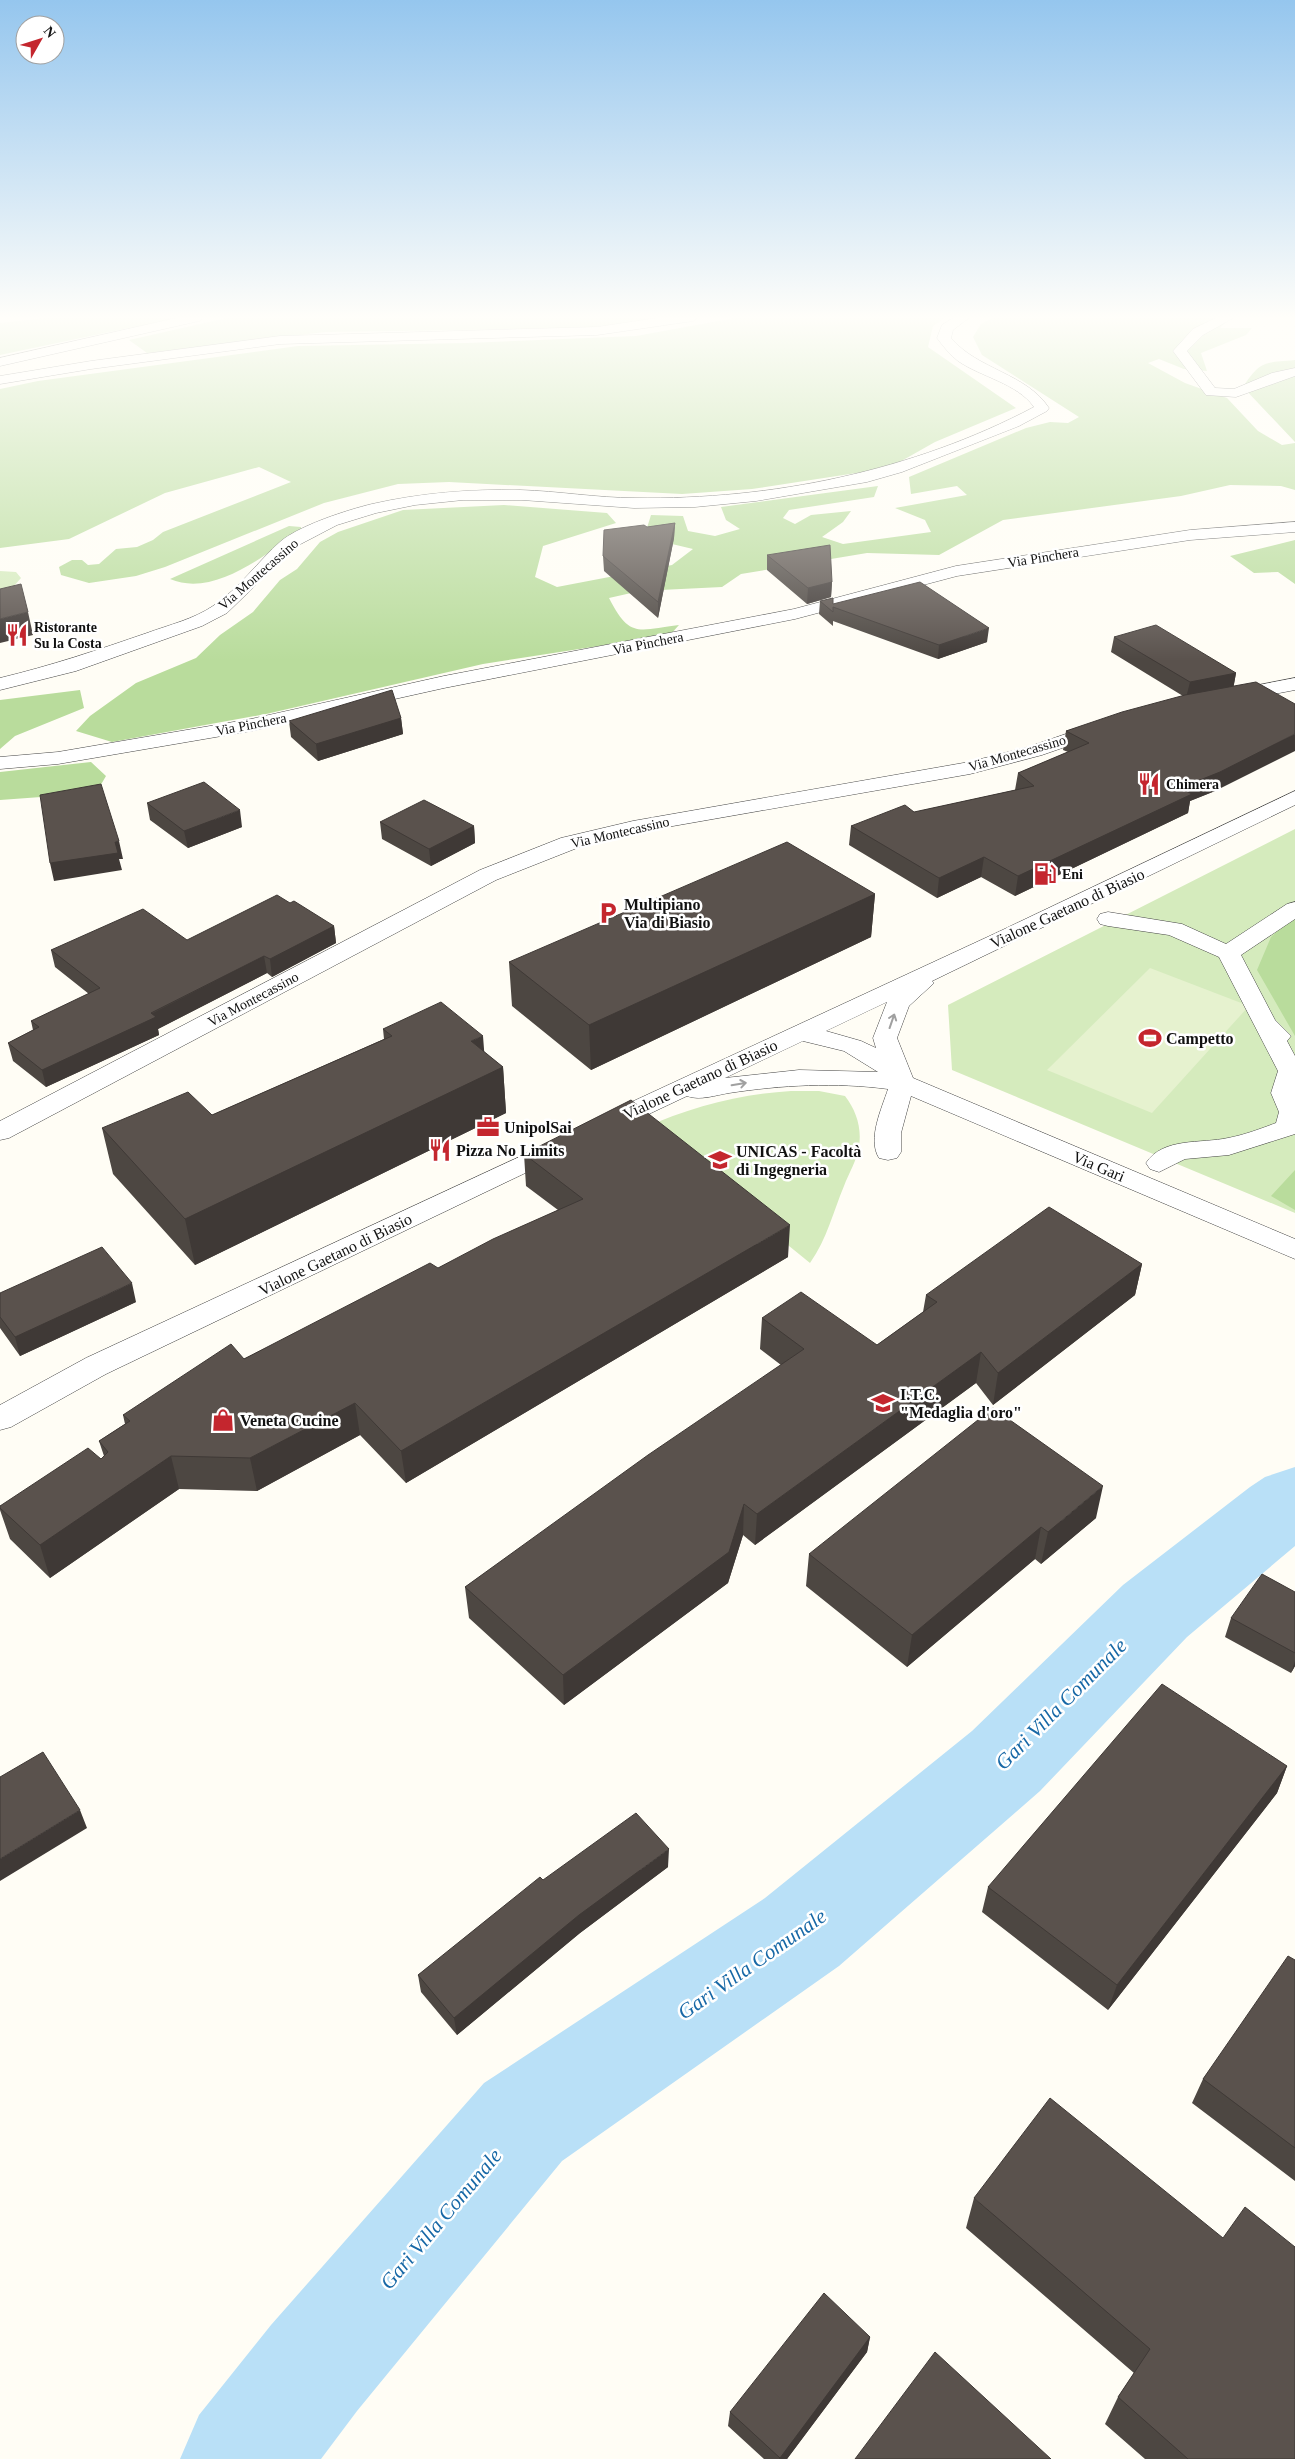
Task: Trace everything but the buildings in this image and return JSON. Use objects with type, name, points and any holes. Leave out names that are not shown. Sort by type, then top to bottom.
[{"type":"street","name":"Via Montecassino","points":[[0,684],[78,664],[196,622],[243,590],[262,567],[289,543],[331,522],[372,510],[415,500],[463,495],[522,495],[634,503],[695,502],[756,496],[868,477],[897,469],[992,432]]},
{"type":"street","name":"Via Pinchera","points":[[0,763],[58,758],[251,726],[444,682],[795,614],[956,571],[1190,535],[1295,527]]},
{"type":"street","points":[[1210,700],[1295,684]]},
{"type":"street","name":"Via Montecassino","points":[[0,1132],[488,875],[560,846],[642,825],[970,768],[1035,750],[1120,722]]},
{"type":"street","name":"Vialone Gaetano di Biasio","points":[[0,1419],[96,1366],[798,1033],[939,969],[1173,858],[1295,797]]},
{"type":"street","points":[[1228,953],[1295,909]]},
{"type":"street","points":[[1108,919],[1174,929],[1228,953],[1291,1071],[1284,1093],[1292,1112],[1287,1128],[1257,1139],[1218,1149],[1195,1148],[1173,1153],[1159,1163]]},
{"type":"street","points":[[888,1152],[888,1133],[902,1083],[886,1038],[898,1003],[939,969]]},
{"type":"street","points":[[1265,1024],[1295,1051]]},
{"type":"street","name":"Via Gari","points":[[798,1033],[822,1057],[839,1067],[875,1079]]},
{"type":"street","name":"Via Gari","points":[[798,1033],[842,1042],[864,1049],[885,1064],[902,1083]]},
{"type":"street","name":"Via Gari","points":[[656,1100],[763,1080],[875,1079],[902,1083],[1295,1250]]},
{"type":"green space","points":[[0,432],[959,432],[935,442],[889,468],[752,489],[682,494],[449,482],[398,484],[324,503],[165,567],[136,576],[89,583],[61,575],[59,567],[72,560],[82,560],[88,565],[99,564],[116,549],[137,547],[153,540],[163,532],[291,482],[259,467],[165,493],[69,539],[0,548]]},
{"type":"green space","points":[[1017,432],[1259,432],[1282,445],[1295,443],[1295,490],[1281,486],[1230,485],[1181,496],[1003,520],[939,555],[867,553],[741,574],[722,587],[640,591],[609,598],[623,620],[636,629],[654,629],[679,625],[670,635],[483,664],[266,714],[112,742],[76,731],[90,716],[136,683],[196,658],[220,635],[253,612],[280,580],[297,569],[320,542],[338,532],[403,510],[504,505],[607,513],[616,523],[543,546],[535,577],[557,587],[672,565],[693,549],[651,539],[646,531],[651,515],[683,516],[688,531],[715,536],[740,529],[726,520],[721,507],[878,486],[874,497],[789,510],[783,518],[795,524],[811,515],[851,511],[843,522],[822,537],[843,544],[931,532],[925,520],[895,508],[967,495],[957,486],[911,494],[909,477]]},
{"type":"green space","points":[[1285,432],[1295,432],[1295,442]]},
{"type":"green space","points":[[289,526],[301,527],[301,530],[239,571],[204,583],[187,583],[170,579]]},
{"type":"green space","points":[[1295,540],[1295,584],[1278,572],[1254,573],[1230,556]]},
{"type":"green space","points":[[0,571],[16,572],[21,578],[13,587],[0,593]]},
{"type":"green space","points":[[80,690],[84,708],[15,736],[0,749],[0,700]]},
{"type":"green space","points":[[91,762],[106,776],[96,793],[0,800],[0,772]]},
{"type":"green space","points":[[1295,829],[1295,1213],[952,1070],[948,1005]]},
{"type":"green space","points":[[1295,914],[1295,1036],[1257,970],[1271,937]]},
{"type":"green space","name":"Campetto","points":[[1150,968],[1249,1006],[1152,1113],[1047,1070]]},
{"type":"green space","points":[[791,1091],[819,1091],[845,1096],[855,1113],[860,1133],[855,1161],[825,1235],[810,1263],[644,1128],[697,1108],[734,1098]]},
{"type":"green space","points":[[1295,1170],[1295,1210],[1271,1196]]},
{"type":"waterway","name":"Gari Villa Comunale","points":[[243,2459],[314,2368],[523,2122],[802,1932],[1006,1761],[1155,1611],[1295,1500]]},
{"type":"place","name":"Ristorante Su la Costa","points":[[17,635]]},
{"type":"place","name":"Chimera","points":[[1149,784]]},
{"type":"place","name":"Eni","points":[[1045,874]]},
{"type":"place","name":"Multipiano Via di Biasio","points":[[608,913]]},
{"type":"place","name":"Campetto","points":[[1150,1038]]},
{"type":"place","name":"UnipolSai","points":[[488,1127]]},
{"type":"place","name":"Pizza No Limits","points":[[440,1150]]},
{"type":"place","name":"UNICAS - Facoltà di Ingegneria","points":[[720,1160]]},
{"type":"place","name":"I.T.C. \"Medaglia d'oro\"","points":[[883,1403]]},
{"type":"place","name":"Veneta Cucine","points":[[223,1420]]}]
